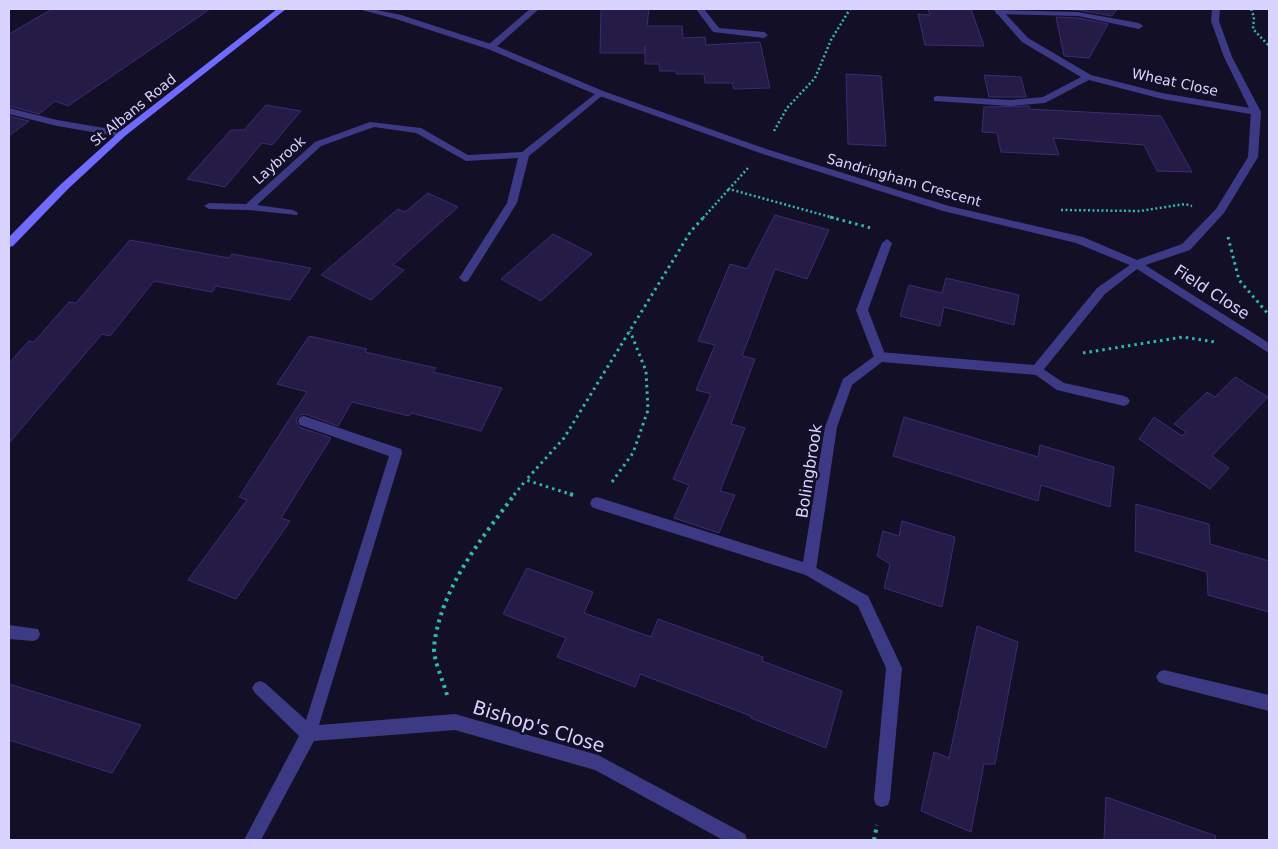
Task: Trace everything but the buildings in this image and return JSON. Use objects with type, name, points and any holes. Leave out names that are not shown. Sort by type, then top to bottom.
[{"type":"main road","name":"St Albans Road","points":[[9,242],[64,187],[122,134],[282,9]]},
{"type":"street","name":"Sandringham Crescent","points":[[362,9],[398,18],[491,47],[600,93],[763,151],[947,209],[1079,240],[1137,264]]},
{"type":"street","points":[[491,47],[535,9]]},
{"type":"street","points":[[700,9],[716,30],[764,35]]},
{"type":"street","points":[[1041,365],[1102,291],[1137,264],[1186,247],[1220,211],[1253,158],[1256,112],[1228,57],[1215,21],[1216,9]]},
{"type":"street","points":[[998,10],[1078,14],[1139,26]]},
{"type":"street","name":"Wheat Close","points":[[998,10],[1025,40],[1088,77],[1162,96],[1256,112]]},
{"type":"street","points":[[937,99],[1010,103],[1045,100],[1088,77]]},
{"type":"street","points":[[464,278],[512,203],[524,155],[600,93]]},
{"type":"street","points":[[9,111],[58,124],[122,134]]},
{"type":"street","name":"Laybrook","points":[[248,207],[318,144],[374,124],[418,130],[466,158],[524,155]]},
{"type":"street","name":"Laybrook","points":[[209,206],[248,207],[292,213]]},
{"type":"street","points":[[887,243],[862,310],[880,357],[1041,365],[1061,387],[1124,401]]},
{"type":"street","name":"Field Close","points":[[1137,264],[1269,349]]},
{"type":"street","name":"Bolingbrook","points":[[809,570],[831,427],[847,382],[880,357]]},
{"type":"street","points":[[252,840],[309,734],[396,453],[304,421]]},
{"type":"street","points":[[597,503],[809,570],[863,601],[894,668],[882,799]]},
{"type":"street","points":[[9,632],[33,634]]},
{"type":"street","points":[[1164,677],[1269,703]]},
{"type":"street","points":[[260,688],[309,734]]},
{"type":"street","name":"Bishop's Close","points":[[309,734],[454,722],[598,763],[739,840]]},
{"type":"path","points":[[454,722],[434,648],[446,599],[483,536],[526,480],[564,438],[691,231],[763,151],[787,108],[815,78],[831,40],[850,9]]},
{"type":"path","points":[[1251,9],[1254,17],[1253,29],[1269,46]]},
{"type":"path","points":[[728,189],[879,230],[887,243]]},
{"type":"path","points":[[1052,210],[1140,211],[1185,204],[1220,211],[1234,254],[1239,280],[1269,315]]},
{"type":"path","points":[[526,480],[597,503],[633,453],[648,410],[646,371],[630,331]]},
{"type":"path","points":[[1041,365],[1105,349],[1183,337],[1220,343]]}]
